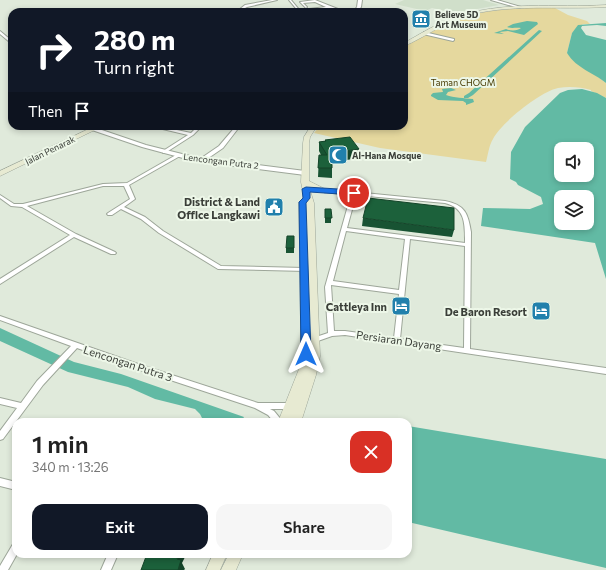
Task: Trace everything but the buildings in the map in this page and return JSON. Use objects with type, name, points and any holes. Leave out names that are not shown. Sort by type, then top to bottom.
[{"type":"main road","points":[[408,43],[424,33],[467,14],[519,7],[579,8],[606,6]]},
{"type":"main road","name":"Jalan Penarak","points":[[0,174],[89,130]]},
{"type":"main road","points":[[296,418],[311,376],[316,340],[311,270],[310,203],[306,192],[305,173],[307,139],[312,130]]},
{"type":"main road","points":[[306,192],[325,190]]},
{"type":"main road","points":[[306,192],[325,190]]},
{"type":"main road","points":[[286,418],[304,369],[306,354],[303,202],[306,192]]},
{"type":"main road","points":[[213,570],[218,558]]},
{"type":"main road","points":[[228,570],[234,558]]},
{"type":"street","points":[[243,8],[276,0]]},
{"type":"street","points":[[290,0],[297,8]]},
{"type":"street","points":[[493,0],[519,7]]},
{"type":"street","points":[[306,7],[302,2],[314,1],[328,7]]},
{"type":"street","points":[[322,8],[328,7]]},
{"type":"street","points":[[0,32],[8,39]]},
{"type":"street","points":[[424,33],[453,40]]},
{"type":"street","name":"Lencongan Putra 2","points":[[100,130],[109,135],[178,156],[305,173]]},
{"type":"street","points":[[172,130],[192,134]]},
{"type":"street","points":[[165,152],[196,130]]},
{"type":"street","points":[[202,160],[221,147],[235,130]]},
{"type":"street","points":[[0,196],[13,205],[23,206],[103,184],[128,184],[178,156]]},
{"type":"street","points":[[110,214],[122,208],[134,199],[134,196],[126,187],[128,184]]},
{"type":"street","points":[[325,190],[450,203],[464,212],[467,218],[468,232],[467,350]]},
{"type":"street","points":[[316,340],[331,334],[329,284],[354,193]]},
{"type":"street","points":[[23,206],[74,235],[113,253]]},
{"type":"street","points":[[122,208],[143,218],[161,232],[220,268],[304,270]]},
{"type":"street","points":[[344,229],[468,245]]},
{"type":"street","points":[[0,282],[74,235]]},
{"type":"street","points":[[397,340],[408,237]]},
{"type":"street","points":[[329,284],[402,292]]},
{"type":"street","name":"Lencongan Putra 3","points":[[0,318],[258,406]]},
{"type":"street","name":"Persiaran Dayang","points":[[331,334],[345,333],[606,371]]},
{"type":"street","points":[[13,418],[51,372],[76,345]]},
{"type":"street","points":[[0,401],[22,406]]},
{"type":"street","points":[[258,406],[290,406]]},
{"type":"street","points":[[258,406],[271,413],[275,418]]},
{"type":"street","points":[[0,436],[12,420]]},
{"type":"street","points":[[0,482],[12,485]]},
{"type":"street","points":[[2,570],[12,554]]},
{"type":"street","points":[[106,570],[111,558]]},
{"type":"shaded area","points":[[404,0],[483,0],[499,5],[455,13],[432,8],[425,11],[395,4]]},
{"type":"green space","name":"Taman CHOGM","points":[[537,7],[555,8],[568,15],[587,21],[590,24],[583,24],[572,33],[567,53],[606,83],[606,98],[591,90],[575,87],[558,88],[542,95],[532,101],[504,124],[490,144],[486,162],[380,148],[314,133],[317,130],[408,130],[408,45],[440,27],[459,19],[479,13]]},
{"type":"water","points":[[527,21],[537,22],[538,24],[524,35],[508,31],[499,32],[504,34],[494,33],[506,29],[518,30],[521,28],[507,27]]},
{"type":"water","points":[[606,23],[606,26],[582,26],[581,28],[586,35],[606,40],[606,83],[580,67],[567,53],[572,33],[578,25]]},
{"type":"water","points":[[451,88],[456,90],[448,92],[446,95],[473,99],[474,102],[466,105],[463,101],[438,100],[431,96],[433,93],[443,92],[442,89]]},
{"type":"water","points":[[582,89],[597,93],[606,98],[606,279],[595,243],[481,226],[483,208],[530,209],[543,204],[541,197],[510,179],[511,152],[525,127],[560,93],[568,90]]},
{"type":"water","points":[[0,328],[74,362],[121,374],[244,417],[202,418],[195,409],[155,399],[128,387],[68,372],[0,341]]},
{"type":"water","points":[[412,427],[606,459],[606,568],[412,523]]},
{"type":"waterway","points":[[466,97],[540,31]]},
{"type":"place","name":"Believe 5D Art Museum","points":[[421,19]]},
{"type":"place","name":"Al-Hana Mosque","points":[[338,155]]},
{"type":"place","name":"District & Land Office Langkawi","points":[[274,207]]},
{"type":"place","name":"Cattleya Inn","points":[[401,306]]},
{"type":"place","name":"De Baron Resort","points":[[541,311]]},
{"type":"route","points":[[306,354],[303,202],[307,198],[306,189],[354,193]]}]
